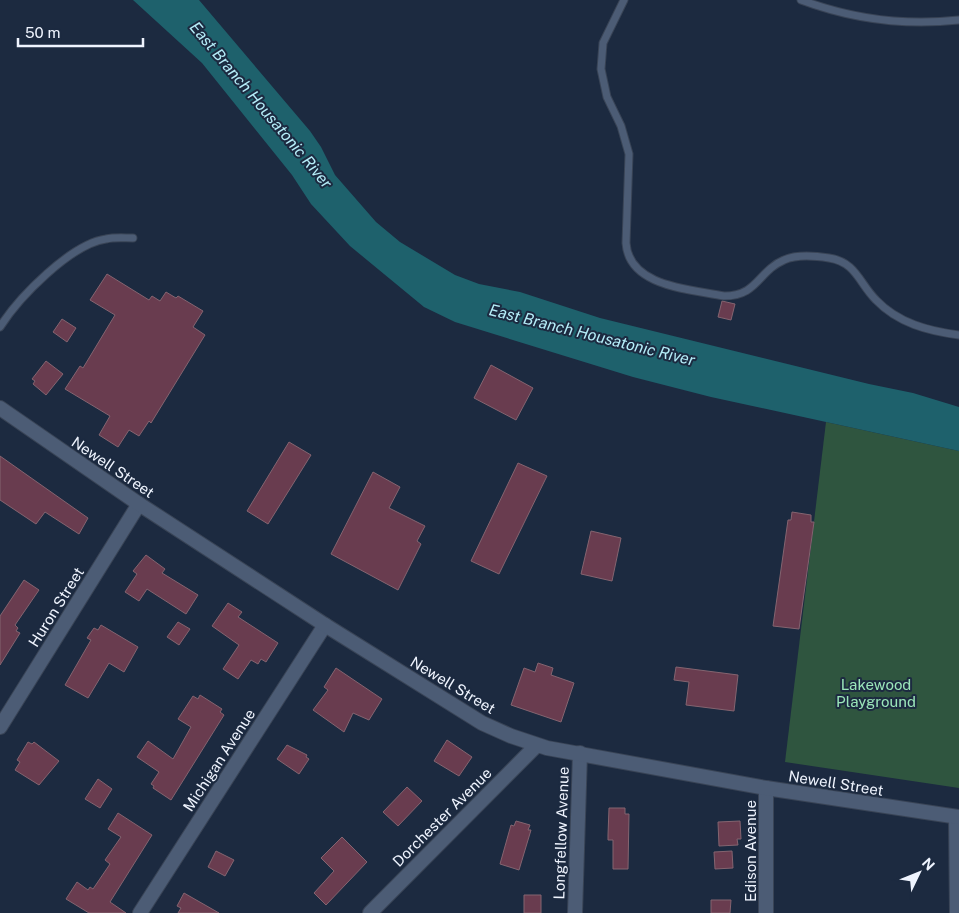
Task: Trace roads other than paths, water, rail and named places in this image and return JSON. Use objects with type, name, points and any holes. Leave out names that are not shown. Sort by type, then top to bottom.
[{"type":"street","name":"Newell Street","points":[[0,408],[139,504],[325,625],[482,722],[536,745],[766,788],[958,817]]},
{"type":"street","name":"Huron Street","points":[[0,728],[139,504]]},
{"type":"street","name":"Michigan Avenue","points":[[140,913],[325,625]]},
{"type":"street","name":"Dorchester Avenue","points":[[370,913],[536,745]]},
{"type":"street","name":"Longfellow Avenue","points":[[575,913],[580,753]]},
{"type":"street","name":"Edison Avenue","points":[[766,788],[766,913]]},
{"type":"street","points":[[957,913],[958,817]]},
{"type":"lane","points":[[624,0],[603,43],[601,69],[607,97],[627,144],[626,253],[634,267],[650,279],[724,296],[734,296],[750,290],[776,265],[790,258],[833,259],[853,267],[875,299],[898,316],[926,329],[959,335]]},
{"type":"lane","points":[[801,0],[831,10],[898,22],[931,23],[959,20]]},
{"type":"lane","points":[[0,327],[39,280],[77,250],[105,239],[133,238]]},
{"type":"water","name":"East Branch Housatonic River","points":[[133,0],[199,0],[310,131],[321,147],[335,175],[376,222],[400,242],[455,275],[479,284],[520,292],[600,318],[869,384],[913,393],[959,407],[959,451],[711,397],[633,377],[455,322],[424,307],[350,246],[311,204],[292,175],[202,63]]},
{"type":"park label","name":"Lakewood Playground","points":[[876,692]]}]
